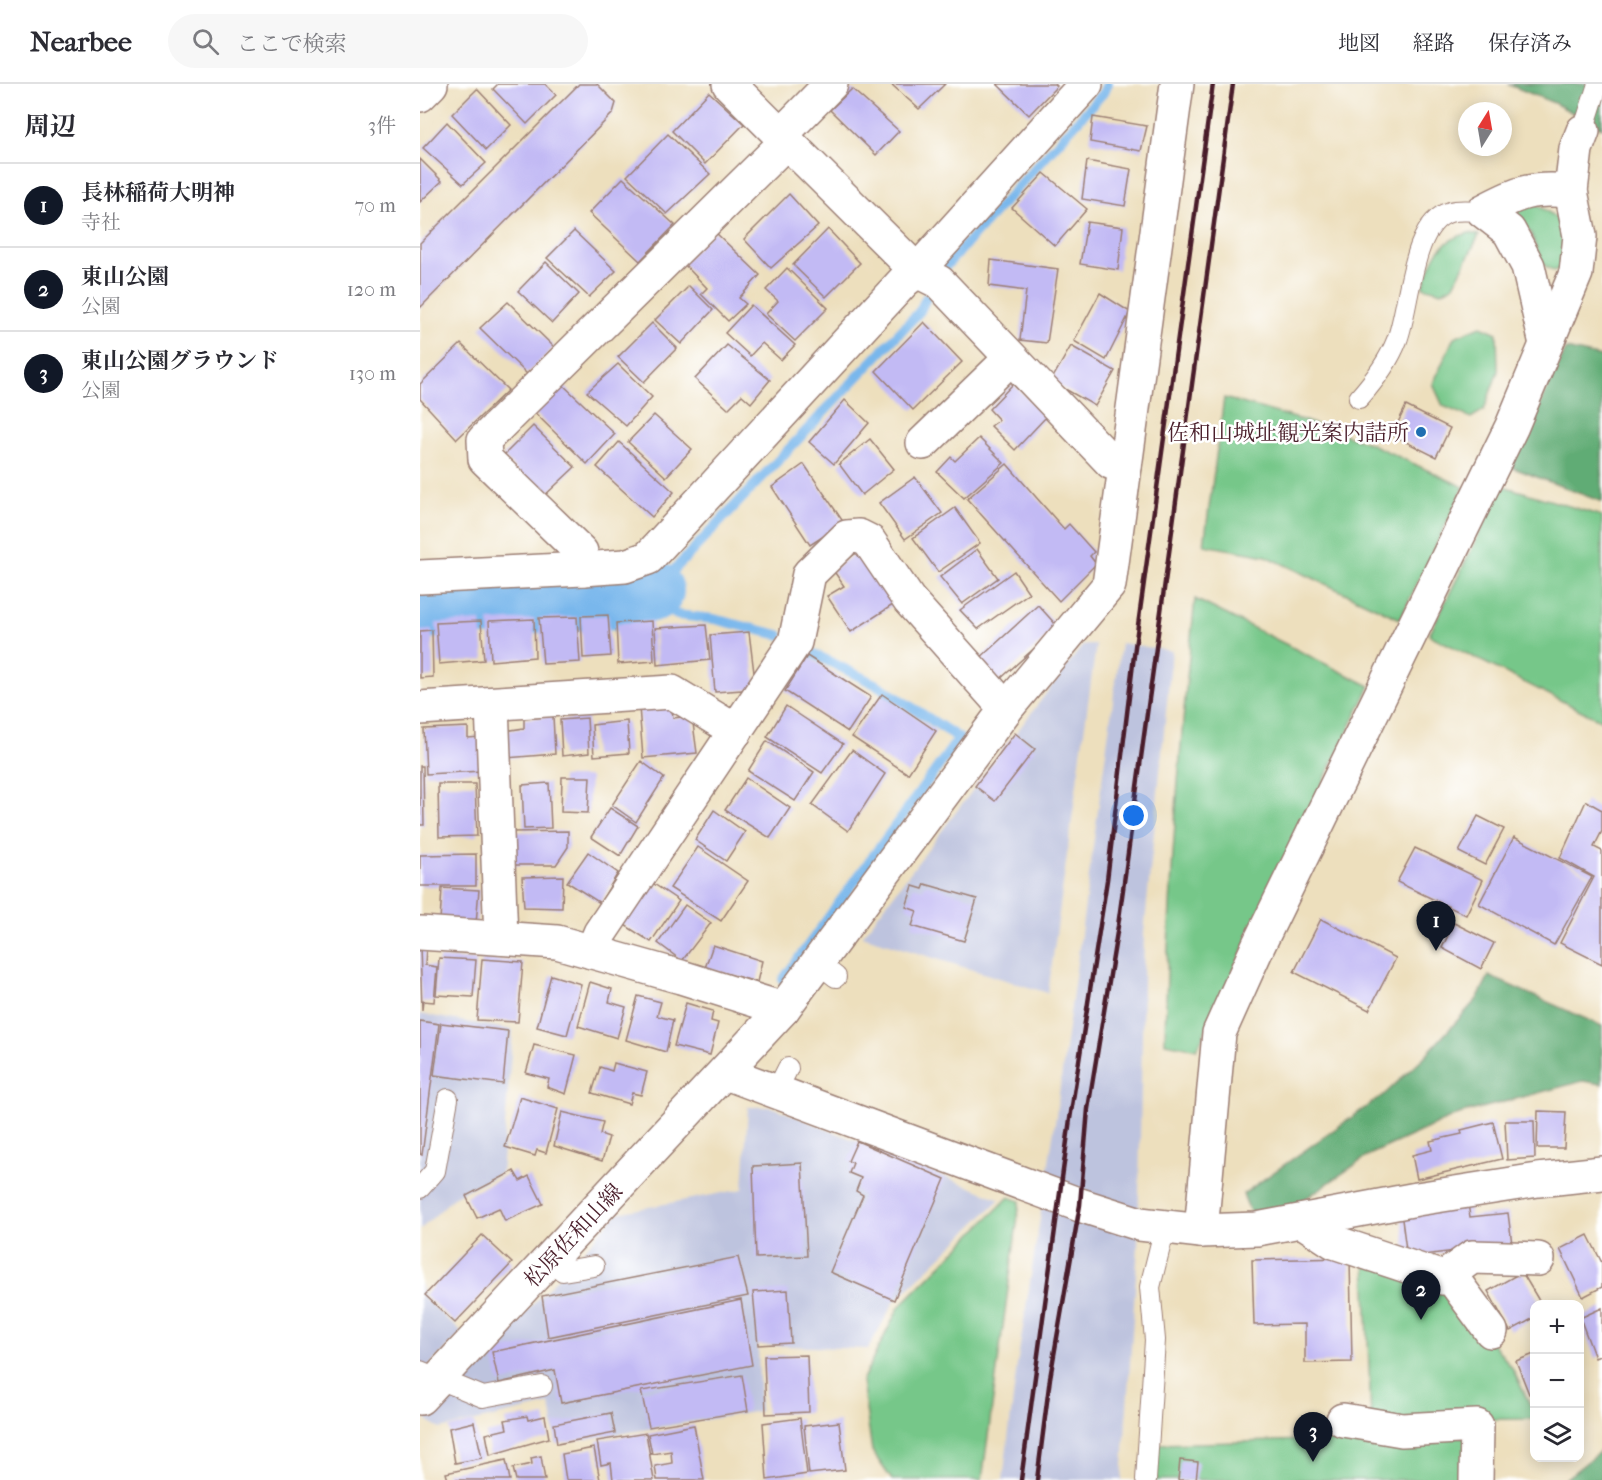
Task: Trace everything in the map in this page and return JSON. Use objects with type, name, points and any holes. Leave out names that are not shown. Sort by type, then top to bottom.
[{"type":"street","points":[[420,95],[431,84]]},
{"type":"street","points":[[729,84],[917,271],[939,282],[1010,359],[1112,463],[1125,466]]},
{"type":"street","points":[[583,569],[580,552],[485,459],[484,440],[784,138],[831,84]]},
{"type":"street","points":[[420,577],[498,565],[583,569],[625,566],[648,558],[904,281],[917,271],[1086,84]]},
{"type":"street","name":"松原佐和山線","points":[[426,1383],[550,1260],[783,1009],[827,970],[1006,709],[1109,585],[1110,522],[1125,466],[1177,84]]},
{"type":"street","points":[[1201,1232],[1219,1033],[1264,933],[1512,426],[1576,273],[1580,236],[1571,191],[1576,149],[1583,131]]},
{"type":"street","points":[[1546,344],[1528,266],[1509,231],[1483,211],[1520,192],[1544,189],[1571,191]]},
{"type":"street","points":[[923,443],[1010,359]]},
{"type":"street","points":[[592,952],[600,933],[795,642],[795,620],[809,574],[847,537],[859,536],[869,541],[909,600],[1006,709]]},
{"type":"street","points":[[420,708],[672,692],[736,731]]},
{"type":"street","points":[[492,705],[501,938]]},
{"type":"street","points":[[420,933],[557,942],[783,1009]]},
{"type":"street","points":[[726,1073],[782,1080],[1060,1198],[1140,1224],[1201,1232],[1257,1229],[1417,1199],[1538,1180],[1602,1173]]},
{"type":"street","points":[[1302,1221],[1334,1242],[1443,1278],[1472,1257],[1538,1259]]},
{"type":"street","points":[[1449,1274],[1491,1331]]},
{"type":"street","points":[[1343,1420],[1402,1430],[1477,1426],[1476,1480]]},
{"type":"lane","points":[[1583,131],[1598,84]]},
{"type":"lane","points":[[1359,398],[1375,380],[1397,340],[1413,270],[1426,231],[1449,212],[1483,211]]},
{"type":"lane","points":[[420,1188],[435,1171],[448,1099]]},
{"type":"lane","points":[[1146,1480],[1155,1340],[1150,1287],[1165,1227]]},
{"type":"lane","points":[[550,1260],[563,1271],[594,1266]]},
{"type":"lane","points":[[426,1383],[483,1397],[542,1386]]},
{"type":"shaded area","points":[[1121,643],[1172,651],[1144,933],[1138,1246],[1122,1480],[1003,1480],[1017,1365],[1055,1123]]},
{"type":"shaded area","points":[[1083,645],[1096,645],[1048,993],[862,936]]},
{"type":"shaded area","points":[[420,1014],[513,1030],[501,1173],[455,1196],[420,1230]]},
{"type":"shaded area","points":[[748,1107],[772,1107],[1000,1199],[894,1302],[868,1349],[758,1345],[760,1411],[556,1444],[550,1404],[440,1429],[426,1419],[618,1213],[743,1189]]},
{"type":"shaded area","points":[[420,1283],[424,1298],[462,1333],[420,1375]]},
{"type":"green space","points":[[1507,84],[1602,84],[1602,128],[1554,103]]},
{"type":"green space","points":[[1534,204],[1553,216],[1563,229],[1565,246],[1562,268],[1554,271],[1542,264],[1531,233],[1518,220],[1516,210]]},
{"type":"green space","points":[[1469,233],[1479,235],[1454,285],[1442,292],[1423,287],[1430,267],[1443,246],[1458,236]]},
{"type":"green space","points":[[1481,326],[1497,333],[1498,371],[1484,410],[1471,418],[1443,406],[1433,384],[1454,337]]},
{"type":"green space","points":[[1566,349],[1602,357],[1602,502],[1511,467]]},
{"type":"green space","points":[[1224,398],[1302,420],[1369,443],[1464,487],[1400,619],[1266,556],[1204,545]]},
{"type":"green space","points":[[1503,486],[1602,516],[1602,721],[1429,635]]},
{"type":"green space","points":[[1195,599],[1370,686],[1277,876],[1197,1049],[1165,1043],[1175,821]]},
{"type":"green space","points":[[1489,976],[1602,1026],[1602,1084],[1583,1081],[1459,1114],[1371,1154],[1293,1207],[1250,1212],[1243,1194],[1386,1093],[1425,1056],[1477,999]]},
{"type":"green space","points":[[1009,1197],[1020,1201],[982,1480],[892,1480],[872,1451],[862,1381],[899,1307]]},
{"type":"green space","points":[[1365,1261],[1451,1289],[1512,1368],[1530,1405],[1530,1419],[1371,1420]]},
{"type":"green space","points":[[1472,1436],[1470,1480],[1154,1480],[1157,1444]]},
{"type":"green space","points":[[1602,1450],[1602,1480],[1564,1480]]},
{"type":"building","points":[[498,84],[545,84],[556,95],[527,124],[493,89]]},
{"type":"building","points":[[579,84],[597,84],[616,103],[613,113],[420,308],[420,243]]},
{"type":"building","points":[[891,84],[945,84],[919,109]]},
{"type":"building","points":[[997,84],[1055,84],[1057,86],[1029,115]]},
{"type":"building","points":[[477,89],[511,125],[486,150],[452,114]]},
{"type":"building","points":[[852,89],[899,131],[876,155],[830,110]]},
{"type":"building","points":[[709,92],[744,124],[705,164],[672,131]]},
{"type":"building","points":[[1093,117],[1147,126],[1141,151],[1090,142]]},
{"type":"building","points":[[447,122],[486,163],[463,184],[423,148]]},
{"type":"building","points":[[668,134],[710,174],[667,214],[627,176]]},
{"type":"building","points":[[420,159],[442,181],[420,202]]},
{"type":"building","points":[[1087,161],[1131,169],[1125,206],[1082,199]]},
{"type":"building","points":[[1044,173],[1087,209],[1055,246],[1012,208]]},
{"type":"building","points":[[623,178],[675,225],[640,261],[589,213]]},
{"type":"building","points":[[789,194],[818,226],[771,268],[744,239]]},
{"type":"building","points":[[1087,222],[1123,227],[1118,270],[1080,264]]},
{"type":"building","points":[[828,229],[860,263],[826,297],[793,265]]},
{"type":"building","points":[[574,231],[616,271],[589,297],[547,258]]},
{"type":"building","points":[[714,231],[760,275],[739,298],[746,304],[728,321],[701,294],[707,288],[683,263]]},
{"type":"building","points":[[991,260],[1058,269],[1047,343],[1020,340],[1026,291],[989,286]]},
{"type":"building","points":[[546,262],[579,294],[552,323],[518,291]]},
{"type":"building","points":[[787,268],[828,308],[795,341],[766,314],[778,301],[766,290]]},
{"type":"building","points":[[689,286],[713,310],[681,344],[655,320]]},
{"type":"building","points":[[1100,293],[1130,312],[1106,360],[1074,341]]},
{"type":"building","points":[[508,302],[554,347],[527,374],[480,328]]},
{"type":"building","points":[[751,305],[795,345],[781,360],[762,343],[750,356],[725,333]]},
{"type":"building","points":[[924,322],[962,362],[913,410],[876,371]]},
{"type":"building","points":[[652,323],[677,348],[644,382],[618,357]]},
{"type":"building","points":[[461,344],[508,390],[457,439],[420,399],[420,384]]},
{"type":"building","points":[[727,345],[770,380],[751,403],[742,395],[728,409],[695,379]]},
{"type":"building","points":[[1071,346],[1115,371],[1095,406],[1051,381]]},
{"type":"building","points":[[618,364],[652,397],[626,426],[587,392]]},
{"type":"building","points":[[562,384],[615,434],[587,464],[534,412]]},
{"type":"building","points":[[1013,384],[1046,417],[1015,450],[991,426],[999,420],[989,409]]},
{"type":"building","points":[[845,400],[869,423],[834,464],[809,442]]},
{"type":"building","name":"佐和山城址観光案内詰所","points":[[1406,406],[1450,428],[1436,457],[1392,435]]},
{"type":"building","points":[[654,415],[692,449],[666,477],[628,442]]},
{"type":"building","points":[[533,426],[575,467],[542,498],[503,456]]},
{"type":"building","points":[[979,438],[1004,463],[964,498],[937,472],[951,457],[955,461]]},
{"type":"building","points":[[870,439],[894,469],[862,495],[839,464]]},
{"type":"building","points":[[619,442],[674,492],[652,517],[597,467]]},
{"type":"building","points":[[804,464],[844,523],[810,545],[772,487]]},
{"type":"building","points":[[1007,464],[1064,529],[1069,524],[1094,552],[1090,556],[1096,564],[1059,601],[967,499]]},
{"type":"building","points":[[915,477],[942,513],[905,539],[879,503]]},
{"type":"building","points":[[955,508],[980,543],[938,572],[913,538]]},
{"type":"building","points":[[977,549],[998,578],[962,604],[940,577]]},
{"type":"building","points":[[859,551],[896,603],[851,632],[827,596],[844,586],[833,570]]},
{"type":"building","points":[[1014,571],[1029,593],[978,629],[960,610]]},
{"type":"building","points":[[1038,605],[1058,627],[998,681],[979,659]]},
{"type":"building","points":[[608,615],[611,656],[583,658],[581,616]]},
{"type":"building","points":[[577,617],[580,662],[543,664],[539,618]]},
{"type":"building","points":[[534,619],[535,657],[491,661],[489,621]]},
{"type":"building","points":[[481,621],[484,660],[439,664],[436,623]]},
{"type":"building","points":[[652,621],[654,661],[618,664],[616,623]]},
{"type":"building","points":[[706,625],[710,660],[657,665],[655,628]]},
{"type":"building","points":[[432,630],[433,677],[420,678],[420,631]]},
{"type":"building","points":[[749,632],[756,689],[715,692],[710,635]]},
{"type":"building","points":[[807,656],[871,697],[848,732],[785,691]]},
{"type":"building","points":[[882,694],[936,731],[908,774],[852,737]]},
{"type":"building","points":[[671,703],[673,718],[692,716],[697,753],[643,758],[639,707]]},
{"type":"building","points":[[786,706],[843,744],[822,773],[767,737]]},
{"type":"building","points":[[553,716],[555,754],[506,758],[505,731],[524,728],[524,719]]},
{"type":"building","points":[[587,718],[589,753],[562,756],[560,720]]},
{"type":"building","points":[[627,721],[629,753],[594,756],[592,725]]},
{"type":"building","points":[[468,727],[468,738],[480,737],[482,771],[426,774],[424,729]]},
{"type":"building","points":[[1015,733],[1035,749],[995,801],[975,786]]},
{"type":"building","points":[[767,741],[814,772],[795,801],[748,771]]},
{"type":"building","points":[[852,750],[885,774],[848,831],[812,805]]},
{"type":"building","points":[[641,761],[664,778],[636,822],[612,805]]},
{"type":"building","points":[[420,766],[423,766],[424,825],[420,825]]},
{"type":"building","points":[[562,777],[590,777],[588,813],[561,812]]},
{"type":"building","points":[[746,778],[790,808],[770,838],[725,810]]},
{"type":"building","points":[[549,783],[551,828],[524,829],[522,785]]},
{"type":"building","points":[[438,784],[475,784],[477,836],[439,837]]},
{"type":"building","points":[[1586,801],[1602,810],[1602,831],[1594,847],[1602,851],[1602,964],[1560,943],[1594,877],[1560,858]]},
{"type":"building","points":[[610,808],[638,826],[620,856],[591,837]]},
{"type":"building","points":[[714,810],[745,832],[726,861],[695,840]]},
{"type":"building","points":[[1478,816],[1504,829],[1485,865],[1459,852]]},
{"type":"building","points":[[568,831],[568,847],[556,865],[514,865],[512,832]]},
{"type":"building","points":[[1514,837],[1592,877],[1554,945],[1479,904]]},
{"type":"building","points":[[698,847],[748,881],[721,921],[670,888]]},
{"type":"building","points":[[1415,848],[1483,880],[1466,915],[1397,882]]},
{"type":"building","points":[[588,852],[618,873],[600,903],[567,882]]},
{"type":"building","points":[[476,854],[476,886],[420,886],[420,855]]},
{"type":"building","points":[[563,876],[562,908],[524,907],[522,877]]},
{"type":"building","points":[[648,880],[679,901],[651,942],[620,922]]},
{"type":"building","points":[[925,884],[977,899],[964,941],[912,926],[917,911],[906,907],[913,886],[923,889]]},
{"type":"building","points":[[442,888],[479,890],[476,923],[440,921]]},
{"type":"building","points":[[685,905],[711,923],[682,961],[658,943]]},
{"type":"building","points":[[1321,919],[1396,958],[1369,1010],[1294,972]]},
{"type":"building","points":[[1454,923],[1494,943],[1481,969],[1442,948]]},
{"type":"building","points":[[713,945],[762,961],[757,982],[705,968]]},
{"type":"building","points":[[420,946],[426,946],[425,965],[437,967],[434,1002],[423,1001],[422,1010]]},
{"type":"building","points":[[439,958],[476,960],[473,997],[436,995]]},
{"type":"building","points":[[482,959],[523,962],[518,1022],[477,1020]]},
{"type":"building","points":[[551,975],[581,984],[567,1035],[537,1027]]},
{"type":"building","points":[[590,982],[612,989],[609,1002],[626,1007],[617,1038],[578,1026]]},
{"type":"building","points":[[638,996],[661,1002],[657,1016],[673,1020],[666,1052],[626,1040]]},
{"type":"building","points":[[686,1003],[713,1011],[711,1021],[718,1023],[710,1055],[674,1046]]},
{"type":"building","points":[[420,1021],[439,1024],[422,1155],[420,1154]]},
{"type":"building","points":[[441,1023],[508,1031],[503,1084],[434,1075]]},
{"type":"building","points":[[534,1045],[576,1055],[566,1094],[547,1087],[549,1079],[526,1073]]},
{"type":"building","points":[[614,1063],[647,1072],[641,1095],[632,1093],[629,1104],[592,1093],[600,1067],[612,1071]]},
{"type":"building","points":[[520,1097],[558,1109],[546,1153],[537,1150],[535,1156],[505,1147]]},
{"type":"building","points":[[1538,1111],[1566,1112],[1564,1148],[1537,1148]]},
{"type":"building","points":[[562,1112],[603,1122],[600,1134],[609,1137],[602,1161],[554,1146]]},
{"type":"building","points":[[1505,1121],[1534,1121],[1535,1158],[1507,1160]]},
{"type":"building","points":[[1493,1122],[1502,1159],[1417,1179],[1412,1155],[1432,1150],[1430,1141],[1462,1134],[1461,1130]]},
{"type":"building","points":[[857,1141],[945,1179],[894,1300],[830,1272],[863,1195],[856,1191],[861,1178],[849,1173],[853,1163],[848,1161]]},
{"type":"building","points":[[802,1163],[807,1256],[756,1258],[753,1166]]},
{"type":"building","points":[[514,1171],[520,1181],[529,1176],[543,1204],[505,1221],[499,1208],[477,1218],[466,1196]]},
{"type":"building","points":[[1468,1203],[1470,1217],[1508,1213],[1512,1244],[1407,1257],[1401,1212]]},
{"type":"building","points":[[482,1235],[512,1263],[455,1323],[425,1295]]},
{"type":"building","points":[[1588,1235],[1602,1263],[1602,1287],[1583,1297],[1560,1249]]},
{"type":"building","points":[[738,1257],[748,1296],[548,1337],[542,1296]]},
{"type":"building","points":[[1350,1258],[1352,1362],[1305,1363],[1305,1324],[1254,1325],[1252,1260]]},
{"type":"building","points":[[1522,1272],[1539,1300],[1530,1300],[1530,1320],[1510,1331],[1488,1291]]},
{"type":"building","points":[[788,1290],[791,1343],[758,1345],[753,1292]]},
{"type":"building","points":[[741,1300],[752,1365],[561,1403],[555,1370],[499,1383],[492,1352]]},
{"type":"building","points":[[1602,1308],[1602,1355],[1595,1358],[1584,1329],[1584,1316]]},
{"type":"building","points":[[807,1355],[809,1412],[766,1414],[764,1356]]},
{"type":"building","points":[[1530,1356],[1530,1394],[1529,1394],[1516,1361]]},
{"type":"building","points":[[742,1375],[748,1411],[649,1427],[641,1391]]},
{"type":"building","points":[[611,1413],[615,1433],[557,1444],[554,1424]]},
{"type":"building","points":[[527,1416],[528,1420],[545,1416],[549,1438],[490,1455],[486,1434],[507,1429],[505,1420]]},
{"type":"building","points":[[800,1418],[807,1474],[767,1480],[763,1423]]},
{"type":"building","points":[[474,1422],[482,1458],[455,1463],[449,1428]]},
{"type":"building","points":[[839,1422],[845,1470],[809,1474],[804,1426]]},
{"type":"building","points":[[694,1425],[704,1480],[657,1480],[655,1466],[672,1463],[671,1451],[652,1454],[648,1434]]},
{"type":"building","points":[[646,1433],[654,1480],[613,1480],[611,1463],[601,1465],[597,1441]]},
{"type":"building","points":[[594,1448],[600,1480],[566,1480],[562,1454]]},
{"type":"building","points":[[541,1456],[545,1480],[516,1480],[513,1468],[532,1464],[531,1458]]},
{"type":"building","points":[[506,1460],[510,1480],[448,1480],[446,1473]]},
{"type":"building","points":[[1180,1460],[1198,1462],[1196,1480],[1178,1480]]},
{"type":"waterway","points":[[946,266],[1103,93],[1107,84]]},
{"type":"waterway","points":[[779,635],[714,619],[677,615],[662,606],[654,591],[920,311],[926,298]]},
{"type":"waterway","points":[[420,609],[621,599],[654,591]]},
{"type":"waterway","points":[[783,980],[959,738],[879,686],[806,650]]},
{"type":"railway","points":[[1021,1480],[1070,1119],[1107,880],[1135,647],[1213,84]]},
{"type":"railway","points":[[1037,1480],[1050,1378],[1080,1205],[1088,1109],[1118,926],[1233,84]]},
{"type":"place","name":"佐和山城址観光案内詰所","points":[[1421,432]]},
{"type":"place","name":"長林稲荷大明神","points":[[1436,951]]},
{"type":"place","name":"東山公園","points":[[1421,1320]]},
{"type":"place","name":"東山公園グラウンド","points":[[1313,1462]]}]
